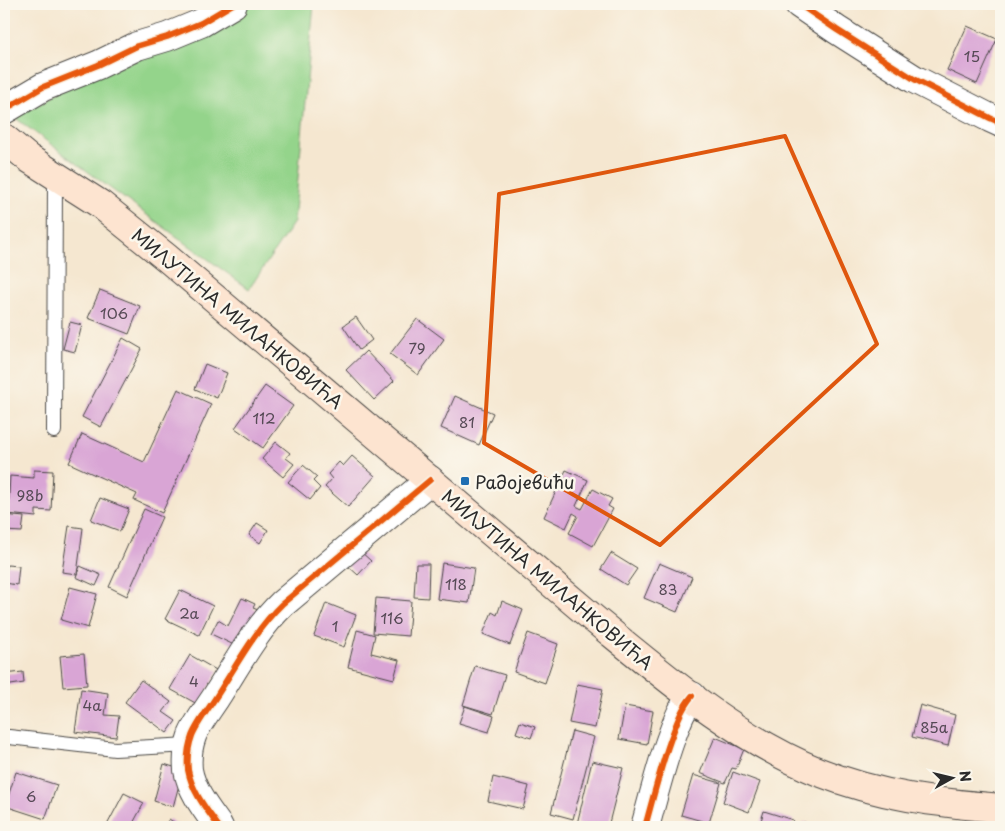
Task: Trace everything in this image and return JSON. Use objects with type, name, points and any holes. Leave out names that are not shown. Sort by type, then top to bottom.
[{"type":"main road","name":"МИЛУТИНА МИЛАНКОВИЋА","points":[[4,138],[28,158],[100,204],[187,274],[594,619],[692,696],[746,735],[782,755],[821,773],[871,789],[935,802],[1001,808]]},
{"type":"street","points":[[4,110],[43,87],[98,65],[137,46],[168,37],[201,22],[233,4]]},
{"type":"street","points":[[799,4],[914,80],[1001,123]]},
{"type":"street","points":[[219,827],[192,784],[188,770],[188,757],[192,734],[270,616],[430,480]]},
{"type":"street","points":[[646,827],[663,760],[677,721],[683,708],[692,696]]},
{"type":"lane","points":[[54,431],[56,175]]},
{"type":"lane","points":[[4,737],[115,749],[189,745]]},
{"type":"highlighted area","points":[[785,136],[877,344],[660,545],[484,443],[499,194]]},
{"type":"green space","points":[[249,4],[314,4],[294,222],[249,289],[14,117],[87,77],[174,47]]},
{"type":"building","points":[[967,26],[997,39],[977,84],[947,70]]},
{"type":"building","points":[[100,290],[140,306],[129,334],[88,318]]},
{"type":"building","points":[[356,317],[372,340],[359,350],[343,326]]},
{"type":"building","points":[[417,319],[444,339],[418,375],[390,354]]},
{"type":"building","points":[[70,322],[82,325],[75,352],[63,349]]},
{"type":"building","points":[[123,338],[142,349],[101,427],[82,417]]},
{"type":"building","points":[[366,351],[394,381],[374,400],[346,370]]},
{"type":"building","points":[[205,364],[227,373],[217,398],[195,389]]},
{"type":"building","points":[[265,386],[293,406],[263,448],[235,428]]},
{"type":"building","points":[[178,389],[211,404],[162,513],[134,500],[137,494],[69,463],[82,434],[144,462]]},
{"type":"building","points":[[455,396],[493,413],[479,445],[441,428]]},
{"type":"building","points":[[276,442],[290,453],[286,458],[294,464],[283,477],[262,459]]},
{"type":"building","points":[[352,456],[375,476],[348,507],[325,487],[332,479],[328,474],[339,462],[343,466]]},
{"type":"building","points":[[303,465],[317,477],[313,481],[320,488],[310,500],[288,482]]},
{"type":"building","points":[[34,470],[53,471],[51,511],[36,510],[36,517],[8,514],[10,476],[34,478]]},
{"type":"building","points":[[566,470],[588,480],[576,506],[582,509],[593,489],[612,499],[608,506],[613,509],[593,546],[569,533],[578,516],[573,513],[566,528],[544,517]]},
{"type":"building","points":[[100,498],[129,509],[120,531],[91,520]]},
{"type":"building","points":[[144,509],[162,517],[127,596],[109,587]]},
{"type":"building","points":[[4,515],[24,517],[22,532],[4,531]]},
{"type":"building","points":[[257,523],[268,530],[260,543],[249,535]]},
{"type":"building","points":[[69,526],[83,528],[77,574],[62,572]]},
{"type":"building","points":[[360,551],[371,561],[358,575],[347,565]]},
{"type":"building","points":[[611,553],[637,569],[626,585],[601,569]]},
{"type":"building","points":[[442,563],[474,568],[469,603],[437,599]]},
{"type":"building","points":[[659,563],[692,577],[677,612],[644,598]]},
{"type":"building","points":[[416,564],[429,564],[428,598],[414,597]]},
{"type":"building","points":[[7,565],[19,566],[17,585],[5,583]]},
{"type":"building","points":[[80,566],[101,575],[96,586],[76,577]]},
{"type":"building","points":[[70,587],[97,594],[88,628],[61,620]]},
{"type":"building","points":[[180,590],[213,606],[199,635],[165,619]]},
{"type":"building","points":[[242,598],[255,604],[253,608],[258,610],[248,630],[242,628],[234,645],[211,634],[218,620],[228,626]]},
{"type":"building","points":[[376,598],[411,601],[408,636],[373,633]]},
{"type":"building","points":[[502,601],[523,610],[510,645],[483,634],[492,612],[497,615]]},
{"type":"building","points":[[326,603],[356,615],[344,647],[314,636]]},
{"type":"building","points":[[357,630],[375,635],[371,653],[399,660],[394,679],[348,667]]},
{"type":"building","points":[[528,633],[558,644],[545,683],[514,672]]},
{"type":"building","points":[[84,654],[87,685],[63,687],[60,656]]},
{"type":"building","points":[[190,655],[218,671],[199,705],[170,689]]},
{"type":"building","points":[[475,666],[505,675],[493,714],[463,705]]},
{"type":"building","points":[[23,672],[24,683],[4,686],[4,674]]},
{"type":"building","points":[[141,680],[171,702],[163,712],[176,721],[167,733],[125,702]]},
{"type":"building","points":[[577,684],[603,689],[595,728],[569,723]]},
{"type":"building","points":[[81,689],[108,693],[105,715],[119,716],[116,737],[75,732]]},
{"type":"building","points":[[920,705],[955,715],[948,746],[912,737]]},
{"type":"building","points":[[465,706],[494,716],[489,732],[459,723]]},
{"type":"building","points":[[625,706],[653,711],[647,744],[619,739]]},
{"type":"building","points":[[520,722],[535,727],[531,738],[516,733]]},
{"type":"building","points":[[572,731],[594,737],[573,819],[551,813]]},
{"type":"building","points":[[715,737],[744,749],[736,769],[732,768],[725,783],[700,773]]},
{"type":"building","points":[[592,761],[623,768],[608,827],[589,827],[577,824]]},
{"type":"building","points":[[164,764],[183,770],[173,807],[154,801]]},
{"type":"building","points":[[16,772],[57,785],[45,819],[5,806]]},
{"type":"building","points":[[733,772],[760,782],[749,812],[723,802]]},
{"type":"building","points":[[693,775],[721,783],[709,823],[681,815]]},
{"type":"building","points":[[493,777],[529,786],[523,809],[488,801]]},
{"type":"building","points":[[124,793],[144,803],[131,827],[106,827]]},
{"type":"building","points":[[764,811],[793,820],[791,827],[759,827]]},
{"type":"building","points":[[169,819],[181,827],[164,827]]},
{"type":"building","points":[[804,822],[819,827],[802,827]]},
{"type":"cycle path","points":[[4,110],[43,87],[98,65],[137,46],[167,37],[201,23],[233,4]]},
{"type":"cycle path","points":[[799,4],[914,79],[1001,123]]},
{"type":"cycle path","points":[[219,827],[196,793],[188,770],[190,744],[200,722],[246,649],[272,614],[430,480]]},
{"type":"cycle path","points":[[645,827],[670,741],[682,712],[692,696]]},
{"type":"place","name":"Радојевићи","points":[[465,481]]}]
